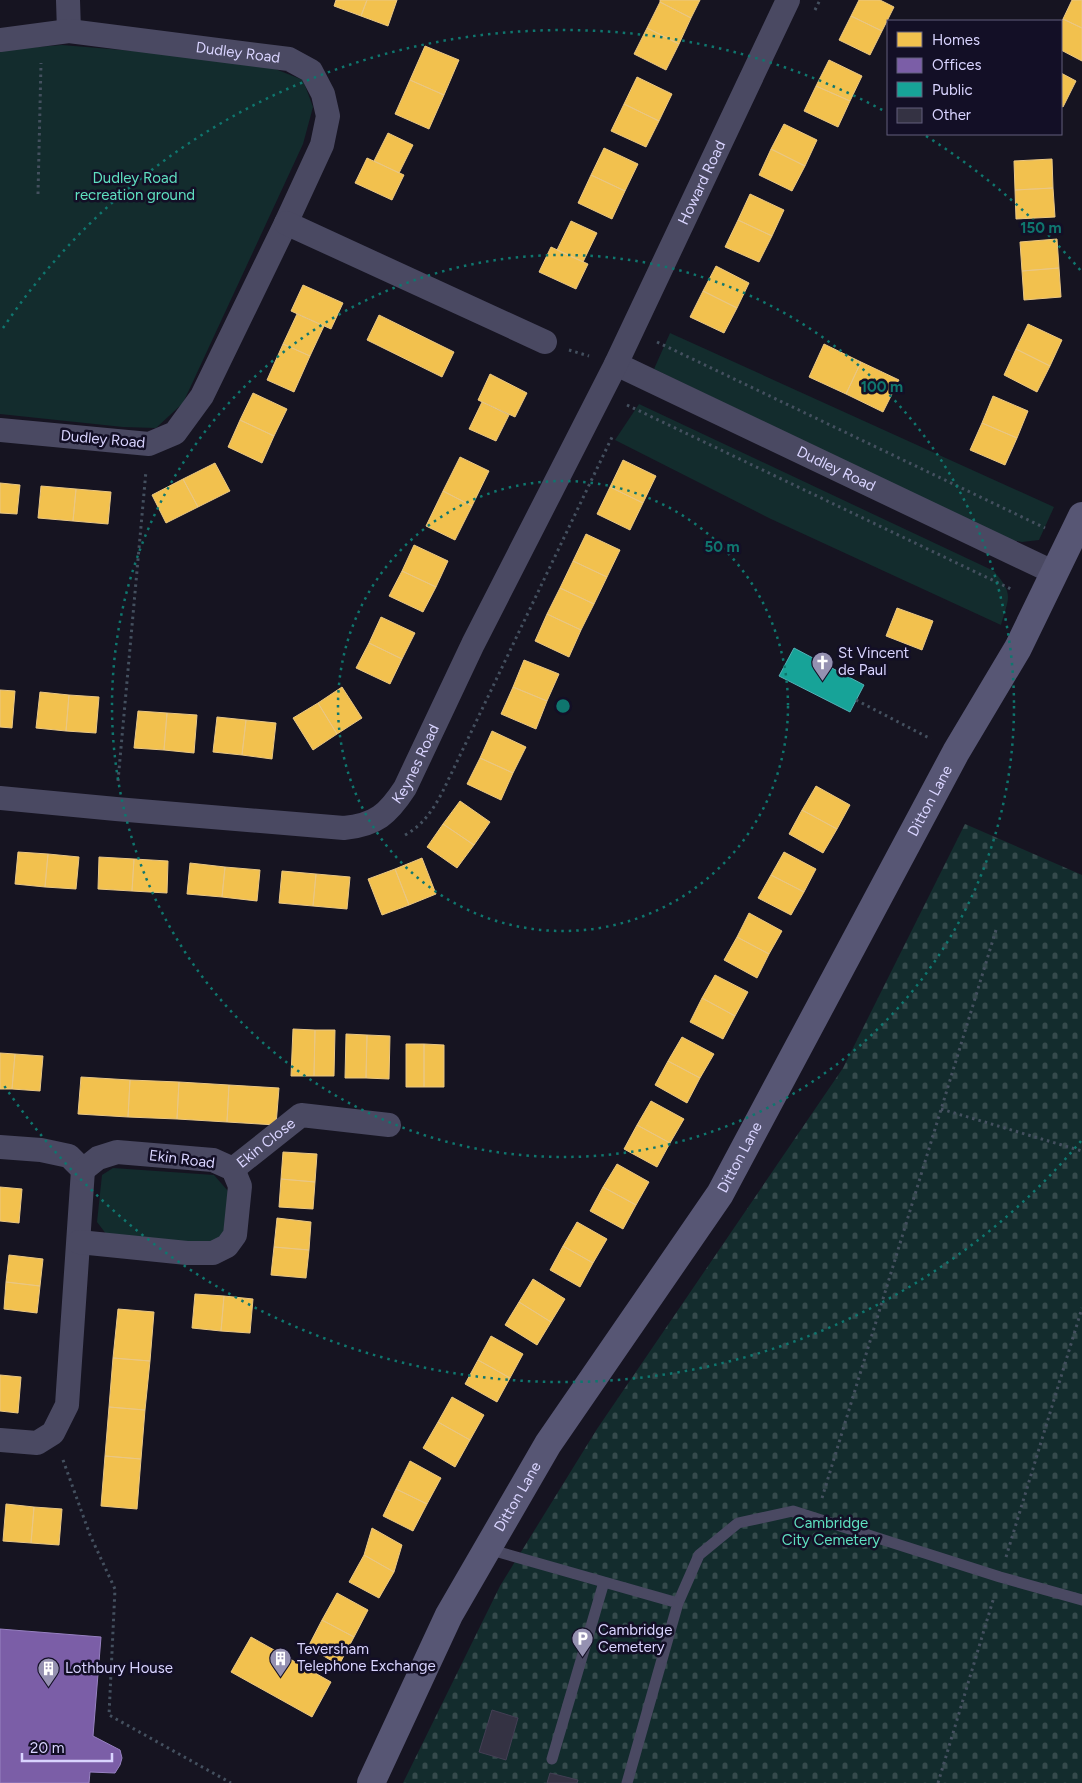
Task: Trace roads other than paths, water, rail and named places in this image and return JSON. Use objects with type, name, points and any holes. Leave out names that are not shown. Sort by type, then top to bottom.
[{"type":"main road","name":"Ditton Lane","points":[[372,1783],[449,1615],[548,1444],[720,1194],[956,752],[1018,648],[1082,516]]},
{"type":"street","points":[[68,0],[68,31]]},
{"type":"street","name":"Howard Road","points":[[616,364],[788,0]]},
{"type":"street","name":"Dudley Road","points":[[0,40],[68,31],[289,59],[311,71],[323,94],[328,116],[322,145],[286,223],[202,396],[175,433],[149,444],[0,430]]},
{"type":"street","points":[[286,223],[545,342]]},
{"type":"street","name":"Dudley Road","points":[[616,364],[1055,572]]},
{"type":"street","name":"Keynes Road","points":[[0,798],[344,828],[362,826],[378,819],[393,807],[406,788],[473,644],[616,364]]},
{"type":"street","name":"Ekin Close","points":[[233,1169],[301,1115],[389,1125]]},
{"type":"street","points":[[0,1147],[41,1150],[68,1156],[83,1170],[67,1405],[53,1433],[37,1443],[0,1440]]},
{"type":"street","name":"Ekin Road","points":[[79,1242],[187,1253],[213,1253],[227,1246],[235,1235],[240,1186],[233,1169],[213,1160],[116,1152],[98,1158],[83,1170]]},
{"type":"lane","points":[[627,1783],[678,1603],[699,1555],[738,1523],[794,1511],[1000,1577],[1082,1600]]},
{"type":"lane","points":[[487,1549],[678,1603]]},
{"type":"lane","points":[[552,1759],[604,1582]]},
{"type":"place","name":"St Vincent de Paul","points":[[822,681]]},
{"type":"place","name":"Cambridge Cemetery","points":[[582,1658]]},
{"type":"place","name":"Teversham Telephone Exchange","points":[[281,1677]]},
{"type":"place","name":"Lothbury House","points":[[49,1687]]},
{"type":"park label","name":"Dudley Road recreation ground","points":[[135,186]]},
{"type":"park label","name":"Cambridge City Cemetery","points":[[831,1532]]}]
